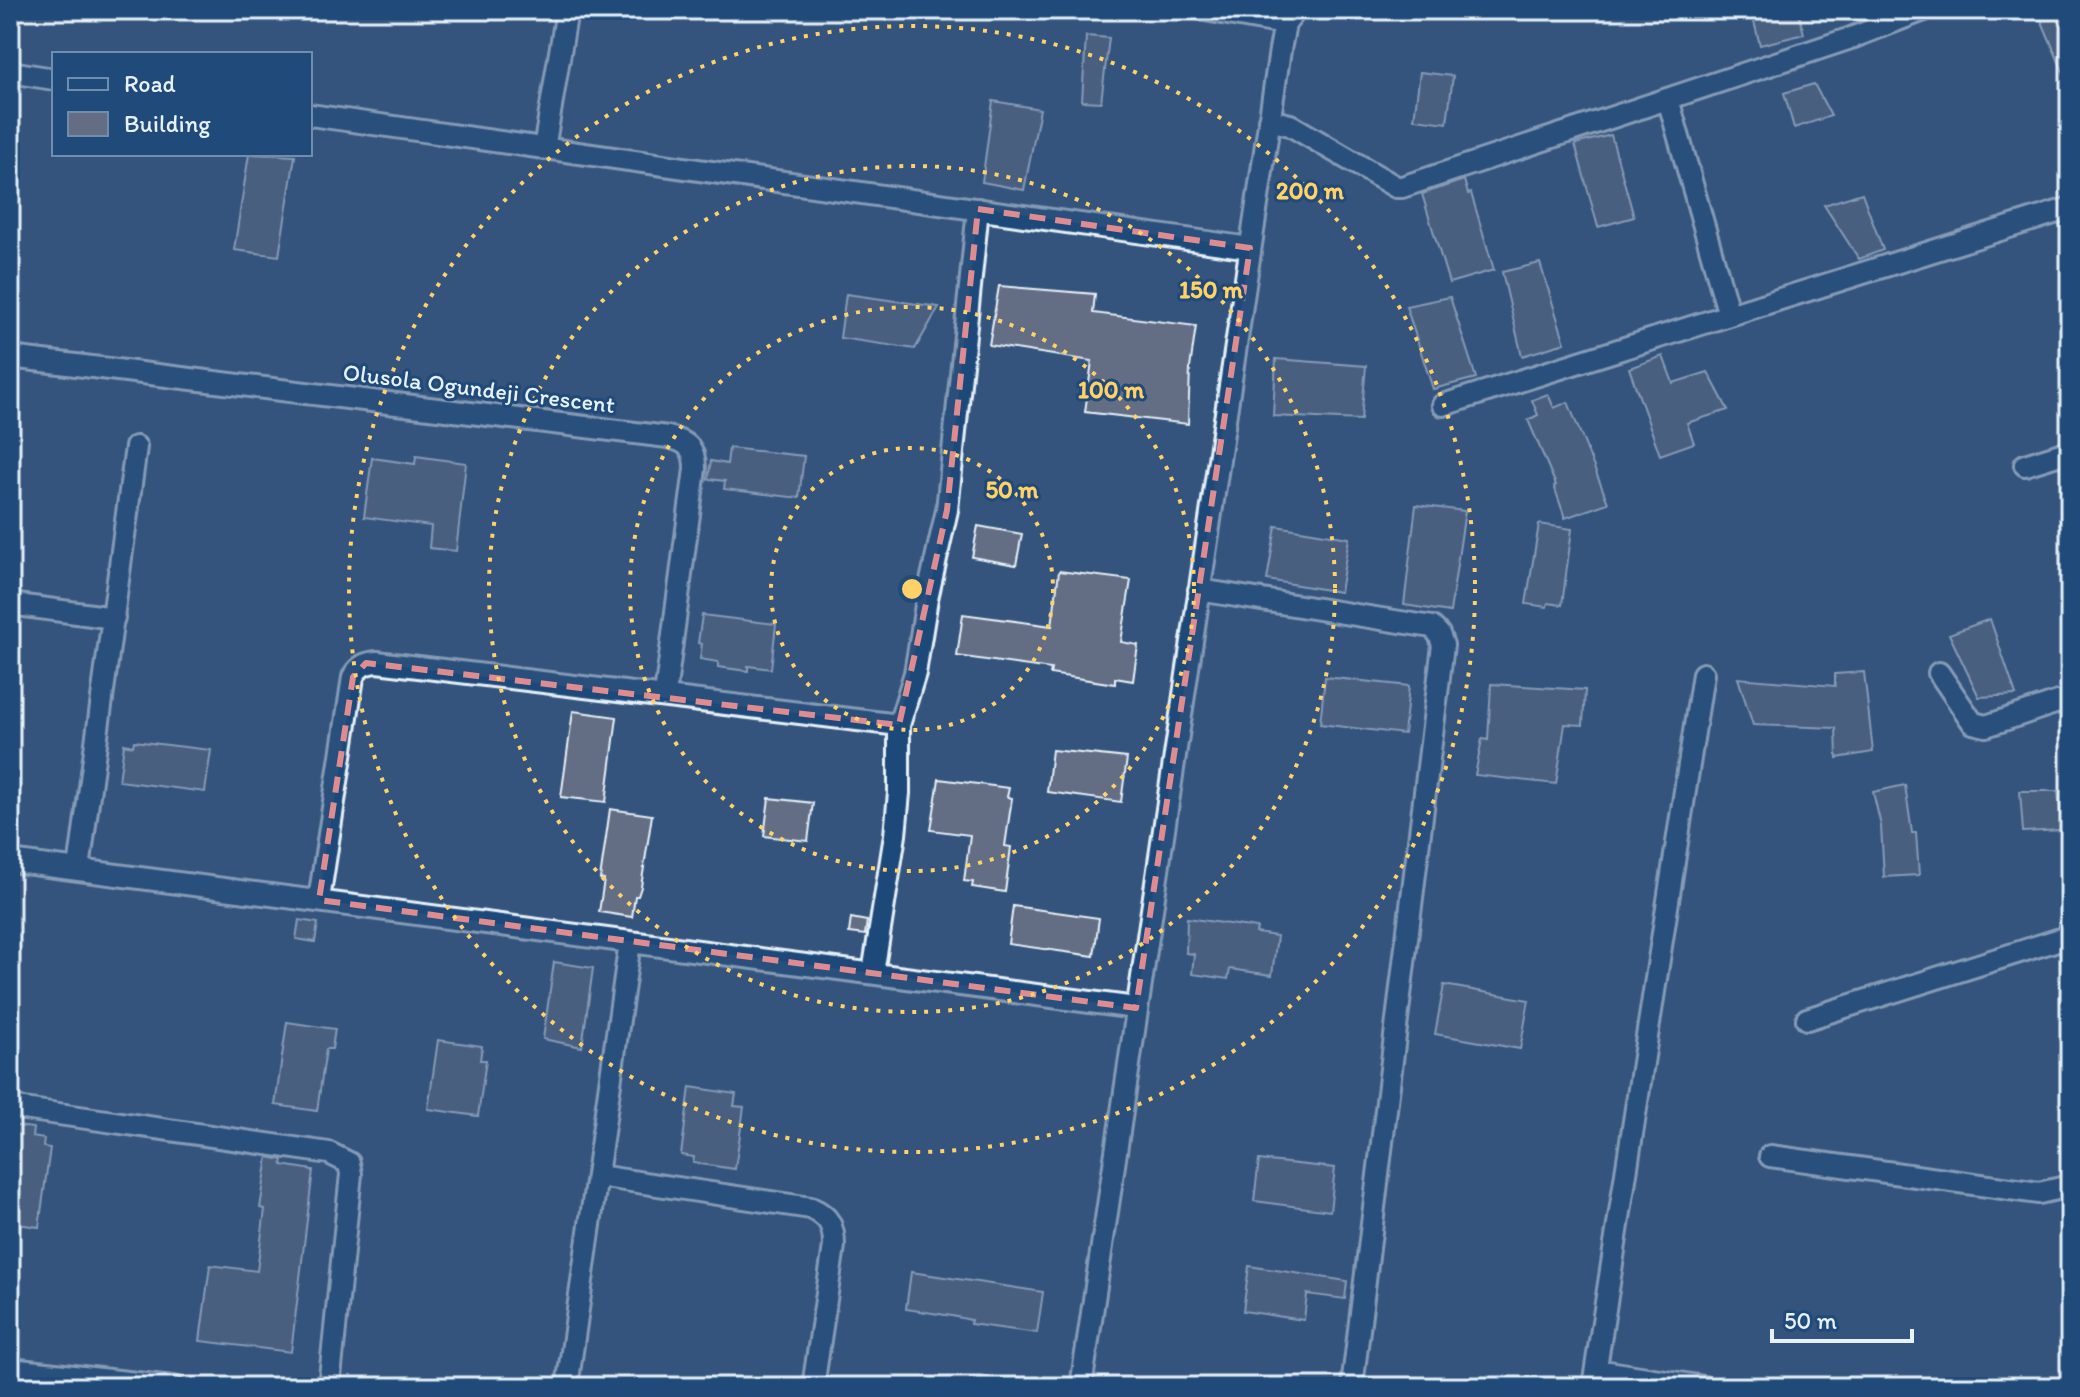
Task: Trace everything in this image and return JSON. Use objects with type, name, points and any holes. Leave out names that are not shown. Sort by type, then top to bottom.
[{"type":"street","points":[[544,149],[567,10]]},
{"type":"street","points":[[1081,1387],[1269,120],[1291,17],[1205,10]]},
{"type":"street","points":[[1269,120],[1290,125],[1396,187],[1402,187],[1851,38],[1924,10]]},
{"type":"street","points":[[10,72],[52,79]]},
{"type":"street","points":[[1668,99],[1729,315]]},
{"type":"street","points":[[312,115],[1250,248]]},
{"type":"street","points":[[1443,405],[2070,208]]},
{"type":"street","points":[[873,973],[895,835],[899,793],[899,725],[915,673],[929,588],[947,510],[978,209]]},
{"type":"street","name":"Olusola Ogundeji Crescent","points":[[10,357],[652,435],[686,442],[692,448],[695,469],[665,695]]},
{"type":"street","points":[[79,869],[136,447]]},
{"type":"street","points":[[2025,465],[2070,451]]},
{"type":"street","points":[[1199,590],[1432,627],[1443,645],[1352,1387]]},
{"type":"street","points":[[10,604],[114,618]]},
{"type":"street","points":[[319,900],[353,677],[358,668],[366,663],[665,695],[899,725]]},
{"type":"street","points":[[1939,673],[1973,723],[1979,726],[2070,698]]},
{"type":"street","points":[[1703,674],[1594,1379],[1704,1387]]},
{"type":"street","points":[[10,861],[1136,1008]]},
{"type":"street","points":[[1807,1019],[2070,936]]},
{"type":"street","points":[[567,1387],[630,942]]},
{"type":"street","points":[[10,1107],[329,1153],[349,1163],[351,1174],[329,1387]]},
{"type":"street","points":[[1770,1156],[2039,1193],[2070,1186]]},
{"type":"street","points":[[598,1176],[811,1208],[823,1213],[831,1223],[834,1246],[813,1387]]},
{"type":"street","points":[[10,1369],[173,1387]]},
{"type":"highlighted area","points":[[978,209],[1250,248],[1136,1008],[319,900],[353,677],[366,663],[899,725],[947,510]]},
{"type":"building","points":[[1751,10],[1798,10],[1804,34],[1760,45]]},
{"type":"building","points":[[2057,10],[2070,10],[2070,88],[2040,17]]},
{"type":"building","points":[[1086,36],[1109,38],[1101,102],[1082,101]]},
{"type":"building","points":[[1420,72],[1453,76],[1447,123],[1414,119]]},
{"type":"building","points":[[1814,84],[1831,116],[1794,128],[1784,93]]},
{"type":"building","points":[[993,101],[1040,109],[1024,190],[982,182]]},
{"type":"building","points":[[1611,135],[1634,217],[1598,227],[1575,144]]},
{"type":"building","points":[[249,156],[295,156],[279,256],[234,250]]},
{"type":"building","points":[[1464,180],[1468,194],[1471,193],[1494,270],[1449,283],[1422,194]]},
{"type":"building","points":[[1862,193],[1883,250],[1859,259],[1824,205]]},
{"type":"building","points":[[1540,263],[1565,343],[1522,356],[1502,272]]},
{"type":"building","points":[[999,286],[1095,294],[1093,313],[1196,326],[1190,368],[1188,424],[1085,412],[1092,361],[989,345]]},
{"type":"building","points":[[846,294],[939,307],[915,349],[840,338]]},
{"type":"building","points":[[1450,297],[1476,378],[1433,389],[1406,306]]},
{"type":"building","points":[[1663,356],[1673,383],[1708,372],[1728,410],[1687,423],[1694,443],[1660,455],[1629,368]]},
{"type":"building","points":[[1276,359],[1366,366],[1361,420],[1273,416]]},
{"type":"building","points":[[1548,394],[1554,408],[1568,402],[1608,503],[1565,518],[1556,485],[1528,420],[1538,415],[1532,400]]},
{"type":"building","points":[[729,448],[804,456],[799,498],[724,489],[725,481],[708,479],[711,461],[727,464]]},
{"type":"building","points":[[416,456],[466,463],[456,551],[429,548],[431,526],[364,517],[372,458],[415,464]]},
{"type":"building","points":[[1416,505],[1465,511],[1450,612],[1404,605]]},
{"type":"building","points":[[1539,524],[1572,529],[1562,605],[1548,603],[1547,607],[1526,604]]},
{"type":"building","points":[[978,526],[1022,534],[1016,565],[972,557]]},
{"type":"building","points":[[1276,526],[1349,538],[1340,592],[1267,580]]},
{"type":"building","points":[[1059,571],[1131,580],[1121,642],[1138,645],[1133,681],[1115,678],[1115,684],[1050,674],[1051,669],[957,656],[963,614],[1052,626]]},
{"type":"building","points":[[702,615],[776,624],[771,669],[748,666],[748,671],[718,667],[718,662],[700,659],[702,644],[698,643]]},
{"type":"building","points":[[1990,619],[2016,695],[1979,697],[1949,634]]},
{"type":"building","points":[[1864,672],[1873,752],[1837,758],[1836,728],[1753,725],[1738,678],[1835,686],[1835,674]]},
{"type":"building","points":[[1325,677],[1409,686],[1404,734],[1320,724]]},
{"type":"building","points":[[1491,684],[1585,690],[1583,725],[1565,724],[1556,784],[1475,775],[1482,739],[1488,740]]},
{"type":"building","points":[[573,711],[617,717],[606,802],[561,797]]},
{"type":"building","points":[[134,741],[211,750],[205,792],[119,781],[124,744],[133,746]]},
{"type":"building","points":[[1052,750],[1127,758],[1121,802],[1047,792]]},
{"type":"building","points":[[939,779],[1009,788],[1007,797],[1012,798],[1005,846],[1011,847],[1005,892],[972,887],[973,882],[964,881],[970,835],[931,830]]},
{"type":"building","points":[[1905,785],[1912,833],[1916,833],[1919,875],[1884,877],[1881,826],[1873,792]]},
{"type":"building","points":[[2020,791],[2058,791],[2062,830],[2023,832]]},
{"type":"building","points":[[769,798],[813,803],[808,841],[764,836]]},
{"type":"building","points":[[610,809],[652,815],[641,887],[638,896],[635,896],[632,917],[599,912],[604,880],[600,879]]},
{"type":"building","points":[[1013,906],[1099,918],[1094,956],[1008,944]]},
{"type":"building","points":[[851,918],[867,921],[865,935],[849,933]]},
{"type":"building","points":[[1187,918],[1257,928],[1256,933],[1277,936],[1272,975],[1230,969],[1228,979],[1192,974],[1194,954],[1186,953]]},
{"type":"building","points":[[299,920],[318,923],[315,942],[296,939]]},
{"type":"building","points":[[554,962],[593,968],[582,1047],[543,1039]]},
{"type":"building","points":[[1444,985],[1529,1000],[1520,1049],[1435,1034]]},
{"type":"building","points":[[287,1022],[335,1029],[332,1049],[326,1049],[317,1111],[275,1105]]},
{"type":"building","points":[[438,1040],[482,1046],[480,1060],[486,1060],[478,1116],[428,1109]]},
{"type":"building","points":[[690,1087],[736,1094],[734,1106],[744,1107],[735,1169],[693,1163],[694,1157],[681,1155]]},
{"type":"building","points":[[10,1125],[33,1128],[32,1137],[44,1139],[43,1147],[50,1148],[39,1227],[10,1223]]},
{"type":"building","points":[[268,1157],[283,1160],[282,1165],[313,1170],[291,1352],[200,1341],[210,1265],[257,1271],[265,1209],[260,1208]]},
{"type":"building","points":[[1259,1160],[1335,1168],[1330,1211],[1254,1201]]},
{"type":"building","points":[[1249,1266],[1347,1281],[1345,1299],[1307,1294],[1304,1320],[1243,1311]]},
{"type":"building","points":[[911,1272],[1043,1292],[1037,1333],[970,1324],[971,1320],[906,1309]]}]
